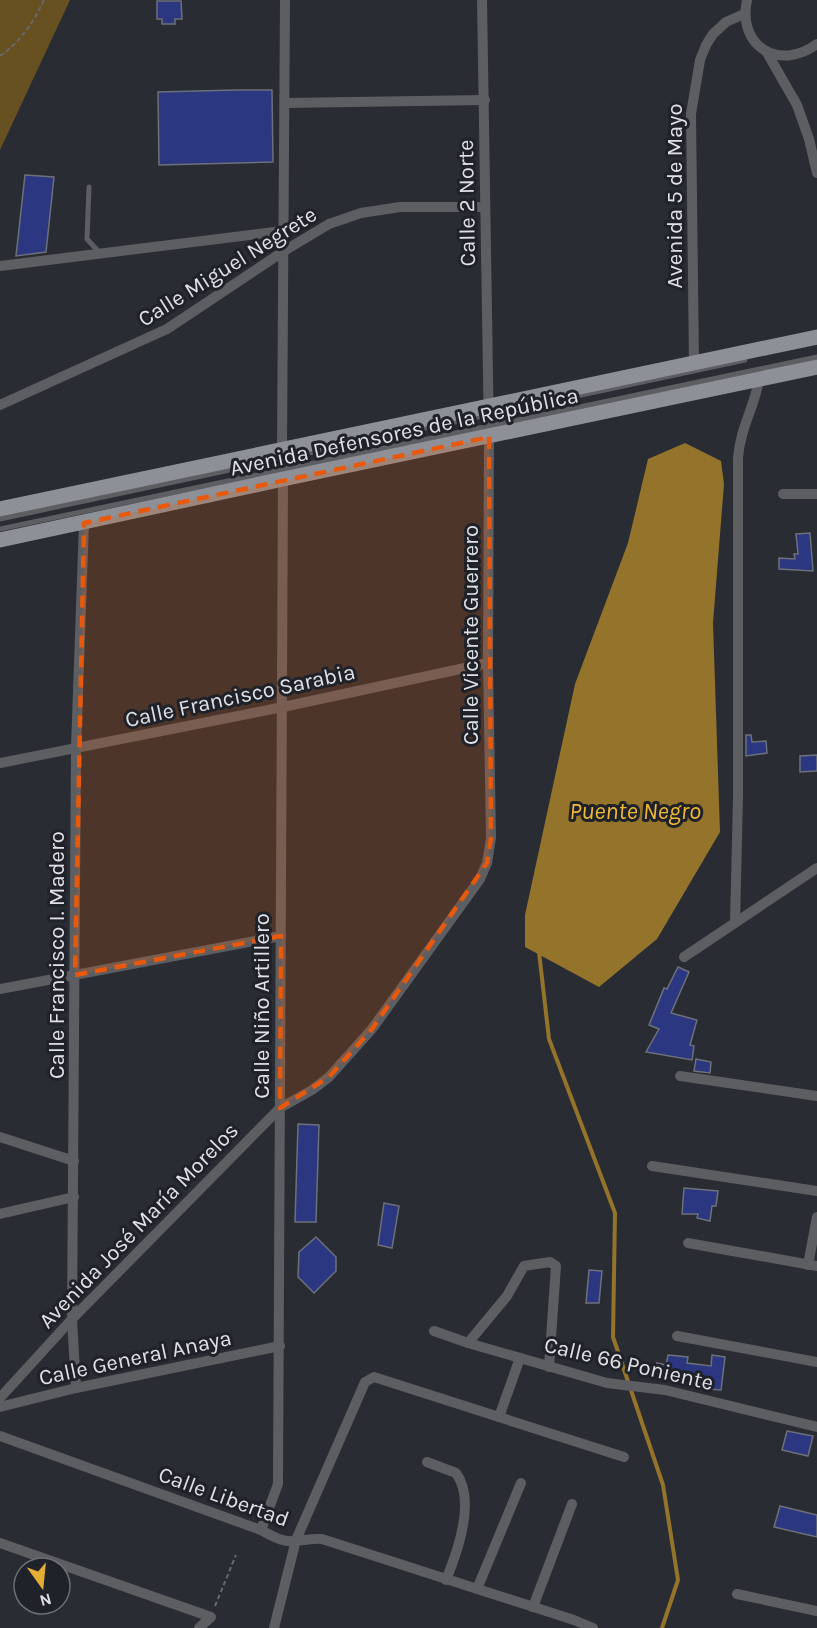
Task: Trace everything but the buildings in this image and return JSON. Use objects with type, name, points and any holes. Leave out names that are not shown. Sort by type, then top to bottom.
[{"type":"main road","name":"Avenida Defensores de la República","points":[[0,508],[282,449],[489,411],[817,337]]},
{"type":"main road","name":"Avenida Defensores de la República","points":[[0,540],[489,432],[817,367]]},
{"type":"street","points":[[282,449],[285,0]]},
{"type":"street","name":"Calle 2 Norte","points":[[482,0],[489,411]]},
{"type":"street","points":[[747,0],[744,14],[750,35],[766,51],[779,56],[793,56],[807,52],[817,44]]},
{"type":"street","name":"Avenida 5 de Mayo","points":[[694,363],[691,114],[700,60],[706,45],[713,34],[726,22],[744,14]]},
{"type":"street","points":[[766,51],[797,105],[809,139],[817,173]]},
{"type":"street","points":[[285,104],[485,100]]},
{"type":"street","name":"Calle Miguel Negrete","points":[[0,405],[167,329],[284,251],[329,224],[361,213],[400,207],[485,207]]},
{"type":"street","points":[[0,266],[282,231]]},
{"type":"street","points":[[735,923],[738,796],[738,458],[739,441],[755,401],[759,380]]},
{"type":"street","name":"Calle Vicente Guerrero","points":[[487,863],[491,838],[488,663],[489,411]]},
{"type":"street","name":"Calle Niño Artillero","points":[[261,1530],[278,1484],[283,479]]},
{"type":"street","points":[[783,494],[817,495]]},
{"type":"street","name":"Calle Francisco I. Madero","points":[[76,1388],[72,1319],[76,748],[84,523]]},
{"type":"street","name":"Calle Francisco Sarabia","points":[[0,763],[488,663]]},
{"type":"street","name":"Avenida José María Morelos","points":[[0,1398],[72,1319],[280,1108],[312,1090],[329,1077],[372,1029],[480,879],[487,863]]},
{"type":"street","points":[[684,957],[817,868]]},
{"type":"street","points":[[0,989],[281,936]]},
{"type":"street","points":[[680,1076],[817,1096]]},
{"type":"street","points":[[0,1137],[74,1161]]},
{"type":"street","points":[[652,1166],[817,1191]]},
{"type":"street","points":[[0,1214],[74,1197]]},
{"type":"street","points":[[688,1243],[812,1265],[817,1217]]},
{"type":"street","points":[[468,1343],[507,1296],[524,1266],[550,1262],[556,1266],[549,1367]]},
{"type":"street","name":"Calle 66 Poniente","points":[[434,1330],[468,1343],[607,1383],[664,1390],[817,1427]]},
{"type":"street","points":[[678,1336],[817,1362]]},
{"type":"street","name":"Calle General Anaya","points":[[0,1407],[76,1388],[280,1346]]},
{"type":"street","points":[[499,1417],[520,1358]]},
{"type":"street","points":[[274,1628],[296,1540],[365,1382],[374,1377],[624,1457]]},
{"type":"street","name":"Calle Libertad","points":[[0,1436],[261,1530],[281,1540],[322,1539],[593,1628]]},
{"type":"street","points":[[427,1462],[456,1473],[463,1487],[465,1501],[457,1554],[446,1580]]},
{"type":"street","points":[[477,1589],[521,1483]]},
{"type":"street","points":[[533,1607],[572,1504]]},
{"type":"street","points":[[0,1543],[211,1617],[199,1628]]},
{"type":"street","points":[[737,1594],[817,1611]]},
{"type":"lane","points":[[89,187],[87,239],[100,254]]},
{"type":"lane","points":[[0,530],[489,432],[817,357]]},
{"type":"lane","points":[[0,519],[489,411],[747,359]]},
{"type":"path","points":[[0,56],[15,44],[32,25],[44,0]]},
{"type":"path","points":[[211,1617],[237,1555]]},
{"type":"highlighted area","points":[[489,437],[491,838],[487,863],[372,1029],[329,1077],[280,1108],[281,936],[75,975],[84,523]]},
{"type":"shaded area","points":[[0,0],[70,0],[0,150]]},
{"type":"water","name":"Puente Negro","points":[[685,443],[721,461],[724,484],[713,623],[720,832],[657,939],[599,987],[525,947],[525,915],[575,684],[628,543],[648,459]]},
{"type":"waterway","points":[[539,952],[549,1039],[615,1213],[613,1337],[663,1485],[678,1580],[662,1628]]}]
